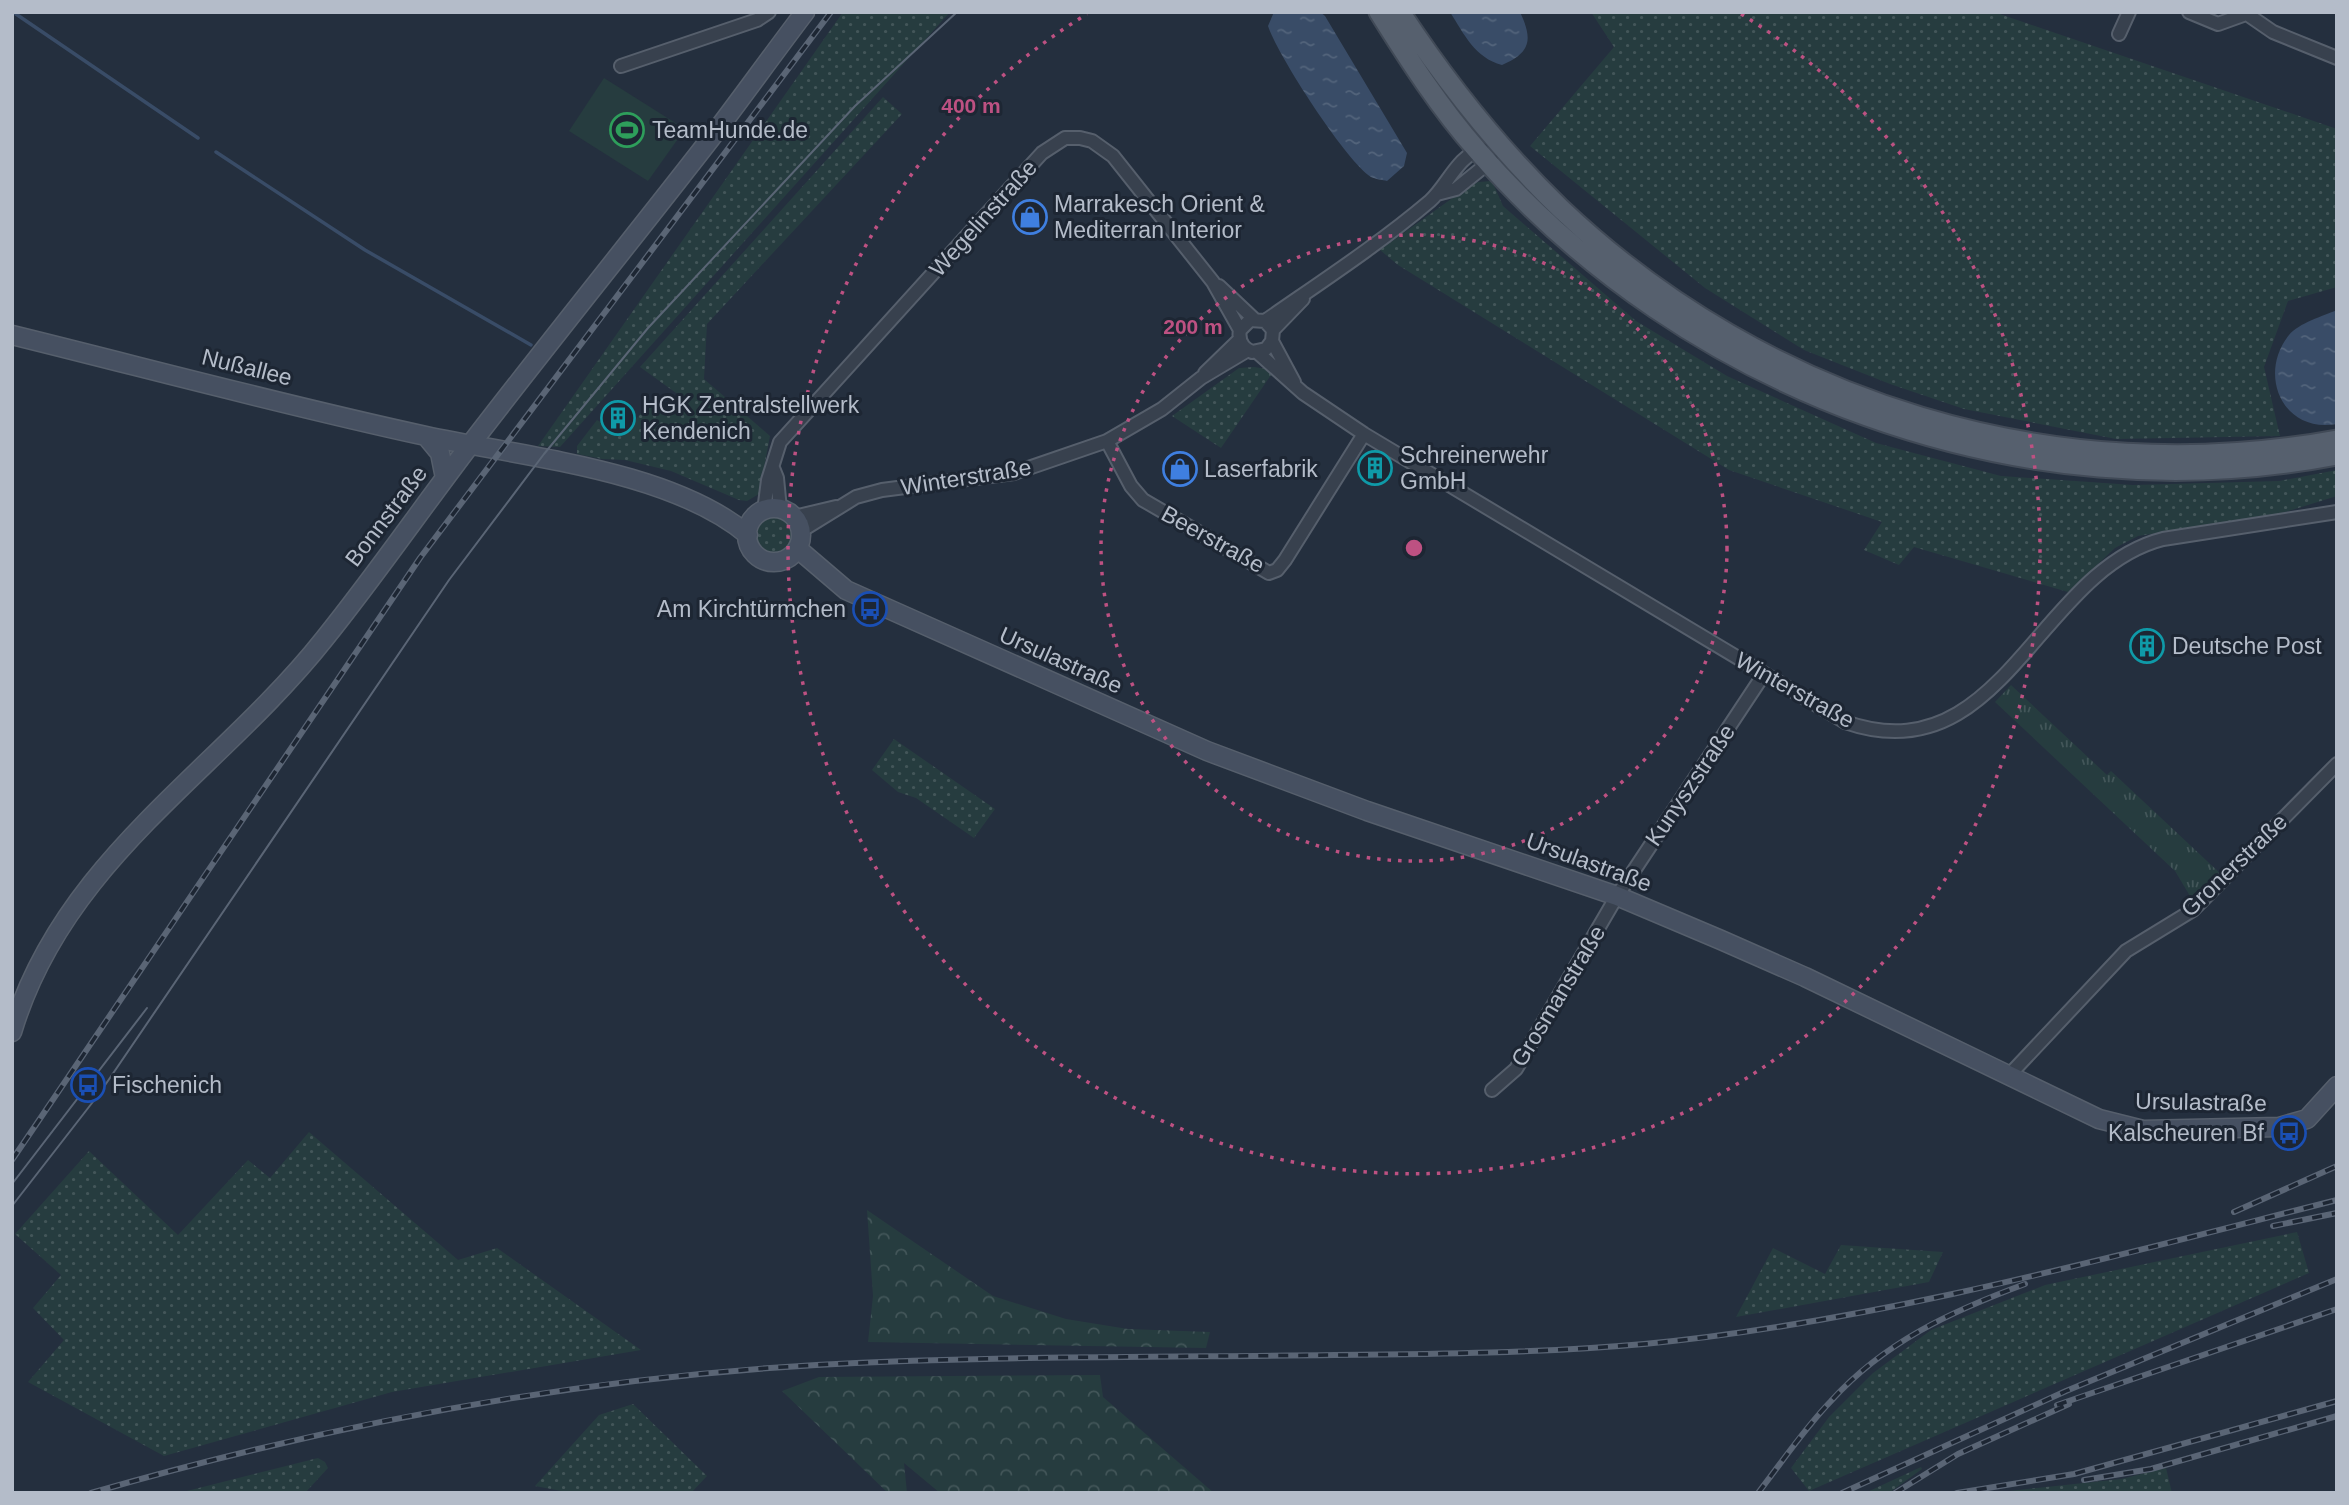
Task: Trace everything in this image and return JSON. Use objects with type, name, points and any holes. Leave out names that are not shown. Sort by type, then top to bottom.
[{"type":"main road","points":[[1379,12],[1443,107],[1483,157],[1569,241],[1667,317],[1704,341],[1787,384],[1883,422],[1948,442],[2082,466],[2163,470],[2250,468],[2337,455]]},
{"type":"main road","points":[[1400,12],[1500,144],[1562,209],[1683,304],[1788,367],[1896,411],[2010,440],[2136,454],[2203,454],[2337,440]]},
{"type":"street","points":[[621,66],[745,25],[769,12]]},
{"type":"street","points":[[2119,34],[2129,12]]},
{"type":"street","points":[[2189,12],[2218,24],[2244,13],[2273,32],[2337,58]]},
{"type":"street","name":"Bonnstraße","points":[[12,1032],[35,972],[70,910],[97,872],[282,687],[324,640],[471,444],[713,135],[796,15]]},
{"type":"street","name":"Wegelinstraße","points":[[783,528],[777,478],[773,468],[780,442],[990,207],[1042,153],[1065,138],[1092,141],[1114,156],[1213,282],[1252,351]]},
{"type":"street","points":[[1252,351],[1266,349],[1266,328],[1437,194],[1446,178],[1500,144]]},
{"type":"street","points":[[1437,194],[1456,189],[1483,157]]},
{"type":"street","name":"Wegelinstraße","points":[[1213,282],[1266,328]]},
{"type":"street","name":"Winterstraße","points":[[1201,378],[1240,334],[1246,322],[1266,328],[1296,386]]},
{"type":"street","name":"Nußallee","points":[[12,335],[426,436],[471,444]]},
{"type":"street","name":"Winterstraße","points":[[783,528],[882,490],[984,479],[1036,468],[1107,441],[1161,409],[1201,378],[1252,351],[1364,434],[1764,674],[1846,722],[1895,733],[1926,728],[1960,713],[1982,697],[2096,576],[2131,550],[2163,539],[2337,512]]},
{"type":"street","name":"Beerstraße","points":[[1107,441],[1131,486],[1143,500],[1269,573],[1278,570],[1285,560],[1364,434]]},
{"type":"street","points":[[426,436],[441,456],[445,478]]},
{"type":"street","points":[[471,444],[621,476],[671,490],[705,507],[748,535],[753,551],[759,557],[775,562],[783,528]]},
{"type":"street","points":[[705,507],[783,528]]},
{"type":"street","points":[[748,535],[783,528]]},
{"type":"street","name":"Ursulastraße","points":[[783,528],[832,581],[953,639],[1207,751],[1367,811],[1616,896],[1805,977],[2083,1114],[2143,1130],[2289,1126],[2307,1119],[2332,1093]]},
{"type":"street","name":"Kunyszstraße","points":[[1616,896],[1764,674]]},
{"type":"street","name":"Gronerstraße","points":[[2011,1079],[2014,1070],[2126,951],[2193,911],[2337,764]]},
{"type":"street","name":"Grosmanstraße","points":[[1492,1090],[1516,1069],[1616,896]]},
{"type":"green space","points":[[843,12],[950,12],[560,447],[538,446]]},
{"type":"green space","points":[[1591,12],[1994,12],[2337,129],[2337,287],[2288,301],[2264,367],[2280,436],[2116,439],[1964,409],[1890,384],[1804,350],[1705,288],[1530,146],[1614,47]]},
{"type":"green space","name":"TeamHunde.de","points":[[604,78],[685,129],[648,181],[569,131]]},
{"type":"green space","points":[[883,97],[902,114],[707,324],[704,379],[770,436],[759,494],[747,501],[739,500],[671,471],[625,460],[577,454],[577,446],[597,420],[623,435],[650,402],[671,414],[683,398],[640,367]]},
{"type":"green space","points":[[1492,181],[1503,206],[1636,321],[1727,376],[1876,443],[2001,476],[2133,485],[2279,481],[2337,470],[2337,496],[2279,514],[2138,536],[2115,548],[2068,592],[1914,547],[1899,565],[1864,550],[1882,522],[1729,470],[1398,265],[1380,250],[1465,189],[1478,182]]},
{"type":"green space","points":[[1239,368],[1267,369],[1271,375],[1221,448],[1172,416]]},
{"type":"green space","points":[[774,513],[789,519],[795,534],[789,549],[774,555],[759,549],[753,534],[759,519]]},
{"type":"green space","points":[[2011,685],[2107,775],[2111,771],[2223,876],[2208,892],[2193,901],[2175,871],[1995,702]]},
{"type":"green space","points":[[894,739],[995,809],[974,838],[916,798],[898,792],[872,770]]},
{"type":"green space","points":[[309,1132],[458,1260],[497,1248],[641,1350],[392,1392],[164,1456],[28,1382],[64,1340],[33,1308],[61,1275],[15,1234],[89,1151],[178,1235],[248,1160],[270,1178]]},
{"type":"green space","points":[[867,1210],[993,1296],[1066,1319],[1128,1329],[1210,1332],[1206,1348],[868,1342],[873,1296]]},
{"type":"green space","points":[[2297,1232],[2309,1273],[1809,1491],[1791,1468],[1829,1417],[1873,1373],[1931,1330],[2045,1285]]},
{"type":"green space","points":[[1841,1245],[1943,1252],[1929,1282],[1736,1317],[1773,1248],[1825,1274]]},
{"type":"green space","points":[[1100,1375],[1103,1397],[1214,1493],[940,1493],[904,1463],[907,1493],[888,1493],[782,1391],[819,1377]]},
{"type":"green space","points":[[633,1404],[707,1476],[691,1493],[572,1493],[535,1486],[599,1415]]},
{"type":"green space","points":[[318,1458],[325,1462],[328,1468],[305,1493],[179,1493]]},
{"type":"green space","points":[[1921,1467],[1922,1469],[1889,1493],[1865,1493]]},
{"type":"green space","points":[[2166,1468],[2172,1493],[1991,1493],[2121,1479]]},
{"type":"water","points":[[1274,12],[1320,12],[1325,16],[1407,153],[1404,166],[1387,181],[1371,177],[1360,167],[1314,107],[1268,26]]},
{"type":"water","points":[[1450,12],[1520,12],[1527,30],[1527,44],[1512,60],[1502,65],[1493,62],[1477,51]]},
{"type":"water","points":[[2337,310],[2337,424],[2318,425],[2302,420],[2290,411],[2281,398],[2275,367],[2280,351],[2293,331],[2311,320]]},
{"type":"waterway","points":[[13,12],[198,138]]},
{"type":"waterway","points":[[216,152],[365,250],[531,345]]},
{"type":"tram line","points":[[12,1206],[99,1094],[449,580],[544,454],[648,328],[855,106],[957,12]]},
{"type":"tram line","points":[[12,1184],[147,1008]]},
{"type":"railway","points":[[12,1160],[420,558],[831,12]]},
{"type":"railway","points":[[2234,1212],[2337,1166]]},
{"type":"railway","points":[[91,1493],[185,1467],[374,1423],[469,1405],[662,1378],[758,1369],[916,1361],[1528,1351],[1644,1344],[1731,1334],[1906,1304],[1993,1285],[2337,1200]]},
{"type":"railway","points":[[2273,1226],[2337,1213]]},
{"type":"railway","points":[[1842,1493],[2066,1391],[2337,1279]]},
{"type":"railway","points":[[1758,1493],[1821,1412],[1873,1362],[1920,1330],[1971,1305],[2025,1284]]},
{"type":"railway","points":[[2057,1405],[2337,1309]]},
{"type":"railway","points":[[1957,1493],[2074,1474],[2337,1401]]},
{"type":"railway","points":[[1895,1493],[1958,1454],[2069,1404]]},
{"type":"railway","points":[[2084,1480],[2151,1469],[2337,1416]]},
{"type":"place","name":"TeamHunde.de","points":[[627,130]]},
{"type":"place","name":"Marrakesch Orient & Mediterran Interior","points":[[1030,217]]},
{"type":"place","name":"HGK Zentralstellwerk Kendenich","points":[[618,418]]},
{"type":"place","name":"Schreinerwehr GmbH","points":[[1375,468]]},
{"type":"place","name":"Laserfabrik","points":[[1180,469]]},
{"type":"place","name":"Am Kirchtürmchen","points":[[870,609]]},
{"type":"place","name":"Deutsche Post","points":[[2147,646]]},
{"type":"place","name":"Fischenich","points":[[88,1085]]},
{"type":"place","name":"Kalscheuren Bf","points":[[2289,1133]]}]
